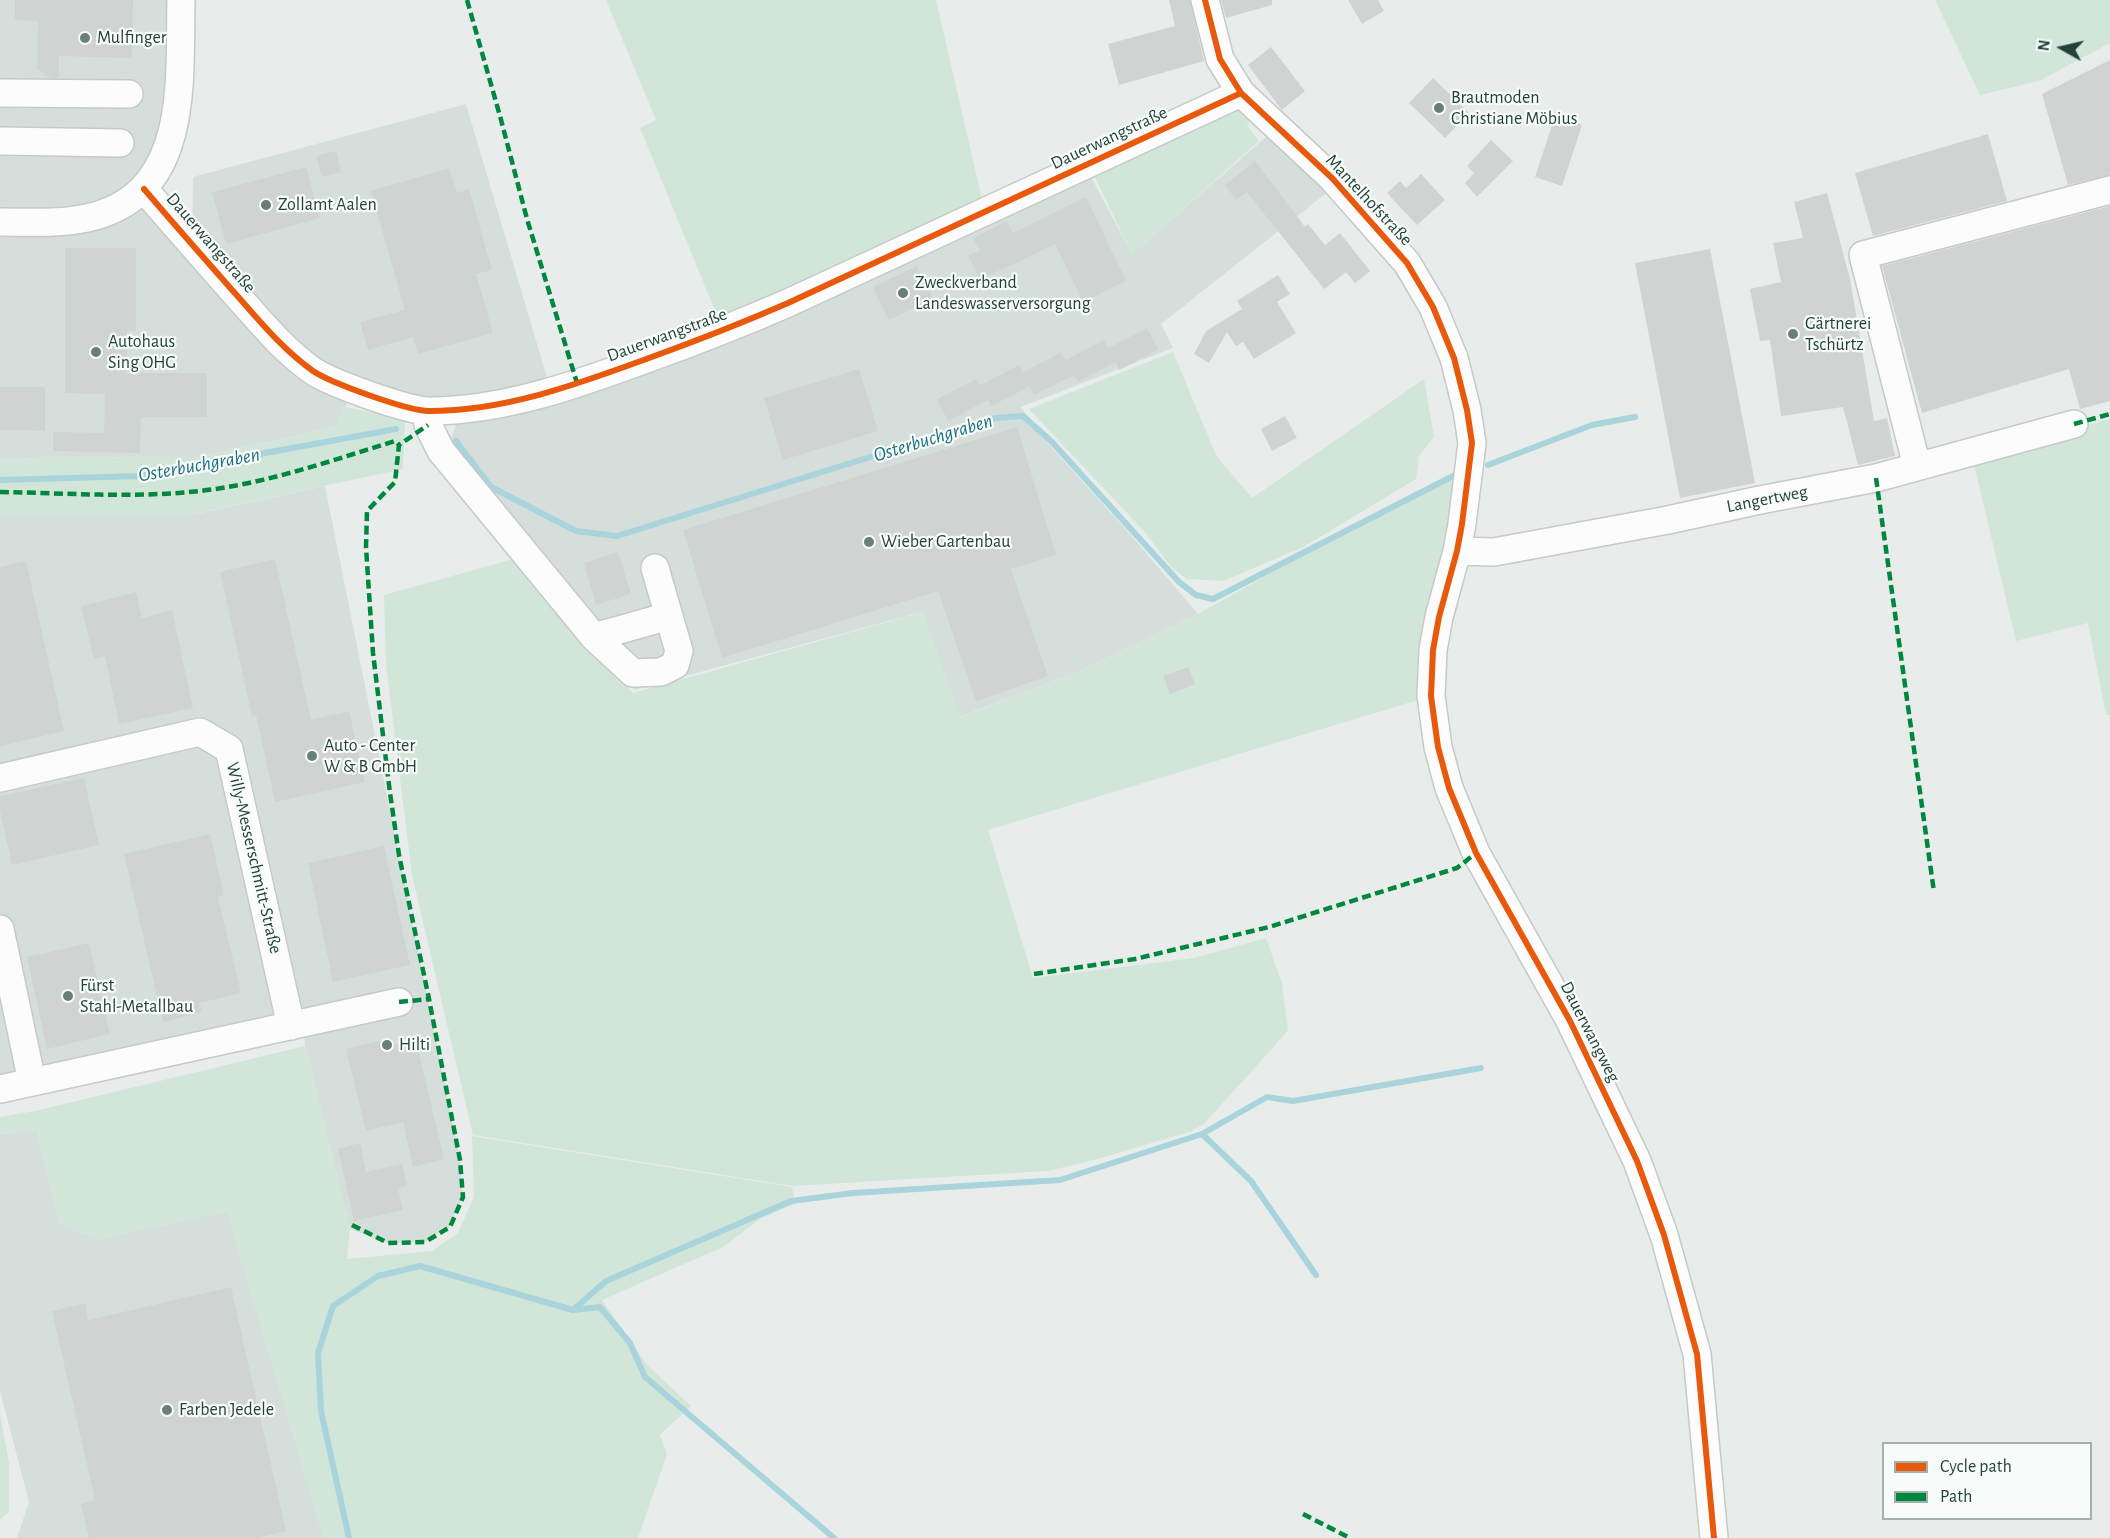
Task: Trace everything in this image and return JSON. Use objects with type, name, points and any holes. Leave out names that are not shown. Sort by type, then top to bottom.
[{"type":"street","name":"Dauerwangstraße","points":[[181,0],[178,105],[165,155],[144,189],[269,332],[292,355],[316,373],[340,385],[426,411],[494,406],[565,387],[734,326],[1241,93]]},
{"type":"street","name":"Mantelhofstraße","points":[[1205,0],[1220,58],[1241,93],[1332,178],[1407,263],[1433,307],[1457,368],[1472,443],[1457,551]]},
{"type":"street","points":[[1,93],[129,94]]},
{"type":"street","points":[[2,141],[120,143]]},
{"type":"street","points":[[0,222],[65,222],[87,218],[109,212],[127,203],[144,189]]},
{"type":"street","points":[[1917,466],[1863,255],[2110,190]]},
{"type":"street","points":[[426,411],[428,425],[441,451],[594,637],[633,673],[661,672],[675,665],[680,651],[656,568]]},
{"type":"street","name":"Langertweg","points":[[1457,551],[1494,552],[1876,478],[2074,424]]},
{"type":"street","name":"Dauerwangweg","points":[[1457,551],[1439,617],[1433,650],[1431,696],[1438,747],[1449,788],[1476,853],[1570,1021],[1636,1161],[1664,1235],[1697,1354],[1714,1538]]},
{"type":"street","points":[[594,637],[669,616]]},
{"type":"street","name":"Willy-Messerschmitt-Straße","points":[[0,778],[200,732],[229,749],[291,1026]]},
{"type":"street","points":[[0,929],[32,1082]]},
{"type":"street","points":[[0,1089],[399,1002]]},
{"type":"shaded area","points":[[0,0],[169,0],[166,121],[138,185],[192,248],[193,177],[466,104],[548,381],[495,394],[435,398],[355,385],[336,427],[195,458],[54,457],[0,460]]},
{"type":"shaded area","points":[[1275,129],[1334,187],[1161,324],[1173,348],[1021,407],[1045,440],[1198,614],[1078,672],[959,717],[922,612],[634,690],[442,461],[459,417],[495,412],[1089,173],[1132,254]]},
{"type":"shaded area","points":[[325,486],[460,1160],[463,1197],[449,1227],[425,1242],[388,1243],[350,1229],[305,1046],[304,1030],[0,1080],[0,515],[200,513]]},
{"type":"shaded area","points":[[37,1130],[60,1224],[99,1239],[227,1211],[324,1538],[17,1538],[29,1502],[0,1391],[0,1134]]},
{"type":"green space","points":[[606,0],[936,0],[985,212],[723,330],[640,128],[656,120]]},
{"type":"green space","points":[[1935,0],[2110,0],[2110,43],[2039,81],[1980,95]]},
{"type":"green space","points":[[1238,107],[1252,116],[1247,125],[1259,141],[1132,255],[1092,171]]},
{"type":"green space","points":[[1173,352],[1216,455],[1252,498],[1424,379],[1434,437],[1419,456],[1416,479],[1305,546],[1224,581],[1187,579],[1172,568],[1144,531],[1029,409]]},
{"type":"green space","points":[[345,407],[405,419],[403,469],[189,515],[0,515],[0,460],[54,457],[195,458],[336,427]]},
{"type":"green space","points":[[2110,419],[2110,715],[2106,715],[2088,623],[2016,641],[1972,456]]},
{"type":"green space","points":[[1469,474],[1431,696],[988,830],[1033,978],[1194,958],[1266,938],[1282,983],[1288,1031],[1204,1124],[1192,1131],[1048,1171],[792,1186],[473,1135],[412,875],[386,664],[384,595],[517,558],[633,693],[923,612],[960,717],[1078,672],[1198,614],[1417,491]]},
{"type":"green space","points":[[305,1046],[350,1229],[347,1259],[432,1251],[458,1233],[474,1197],[472,1136],[792,1187],[795,1204],[760,1219],[723,1247],[602,1300],[648,1366],[691,1406],[660,1435],[667,1454],[638,1538],[324,1538],[227,1212],[99,1239],[60,1224],[37,1130],[0,1134],[0,1117],[35,1111]]},
{"type":"green space","points":[[0,1413],[9,1463],[9,1512],[0,1520]]},
{"type":"building","name":"Mulfinger","points":[[15,0],[133,0],[132,58],[59,56],[59,78],[51,78],[37,69],[38,21],[15,20]]},
{"type":"building","points":[[1169,0],[1190,0],[1204,61],[1119,85],[1108,44],[1175,26]]},
{"type":"building","points":[[1221,0],[1272,0],[1272,5],[1226,18]]},
{"type":"building","points":[[1348,0],[1378,0],[1384,11],[1362,24]]},
{"type":"building","points":[[1271,47],[1305,91],[1282,110],[1248,65]]},
{"type":"building","points":[[2110,60],[2110,175],[2068,185],[2042,94]]},
{"type":"building","name":"Brautmoden Christiane Möbius","points":[[1433,78],[1469,113],[1445,138],[1409,103]]},
{"type":"building","points":[[1555,116],[1582,125],[1562,186],[1535,177]]},
{"type":"building","points":[[1988,134],[2007,201],[1873,236],[1855,173]]},
{"type":"building","points":[[1491,140],[1513,161],[1477,197],[1465,183],[1474,173],[1467,166]]},
{"type":"building","points":[[336,151],[341,172],[322,177],[316,156]]},
{"type":"building","points":[[1255,161],[1305,227],[1308,224],[1325,245],[1340,233],[1370,271],[1355,283],[1346,272],[1324,289],[1247,192],[1236,200],[1225,185]]},
{"type":"building","name":"Zollamt Aalen","points":[[306,167],[320,218],[226,244],[212,192]]},
{"type":"building","points":[[449,168],[457,193],[469,189],[492,270],[476,274],[493,333],[418,354],[413,337],[368,350],[360,322],[405,310],[371,191]]},
{"type":"building","points":[[1421,174],[1445,200],[1417,225],[1387,193],[1400,181],[1406,188]]},
{"type":"building","points":[[1827,193],[1850,279],[1874,421],[1887,418],[1895,456],[1858,465],[1843,407],[1781,416],[1770,340],[1760,341],[1750,289],[1781,282],[1773,243],[1803,238],[1794,202]]},
{"type":"building","points":[[1086,197],[1126,281],[1083,302],[1055,244],[980,280],[968,255],[980,250],[973,238],[1007,221],[1013,233]]},
{"type":"building","points":[[2110,206],[2110,401],[2080,409],[2069,369],[1922,413],[1882,266]]},
{"type":"building","name":"Autohaus Sing OHG","points":[[65,248],[136,248],[136,331],[127,331],[127,373],[207,373],[207,417],[141,417],[140,453],[53,451],[53,432],[104,433],[105,394],[65,393]]},
{"type":"building","points":[[1710,249],[1755,483],[1680,498],[1635,263]]},
{"type":"building","name":"Zweckverband Landeswasserversorgung","points":[[917,266],[933,299],[889,320],[873,287]]},
{"type":"building","points":[[1278,275],[1290,294],[1277,302],[1296,333],[1254,359],[1243,342],[1236,346],[1227,332],[1209,363],[1194,354],[1206,331],[1242,309],[1237,301]]},
{"type":"building","points":[[1147,328],[1158,350],[1119,370],[1116,362],[1078,382],[1074,375],[1034,395],[1029,387],[991,406],[988,400],[948,421],[937,399],[976,379],[980,385],[1019,365],[1023,372],[1060,353],[1066,360],[1104,340],[1108,348]]},
{"type":"building","points":[[859,369],[878,431],[783,460],[764,398]]},
{"type":"building","points":[[0,387],[45,387],[45,431],[0,430]]},
{"type":"building","points":[[1285,416],[1297,438],[1272,451],[1261,429]]},
{"type":"building","name":"Wieber Gartenbau","points":[[1017,427],[1056,555],[1011,569],[1048,676],[976,701],[938,591],[722,658],[683,530]]},
{"type":"building","points":[[618,552],[631,594],[596,605],[584,563]]},
{"type":"building","points":[[275,559],[311,720],[349,711],[365,782],[275,802],[256,715],[252,716],[220,572]]},
{"type":"building","points":[[26,561],[64,731],[0,746],[0,567]]},
{"type":"building","points":[[136,592],[142,618],[172,610],[193,708],[119,724],[105,656],[94,659],[81,606]]},
{"type":"building","points":[[1188,667],[1195,684],[1170,694],[1163,676]]},
{"type":"building","points":[[84,778],[99,845],[12,865],[0,811],[0,796]]},
{"type":"building","points":[[210,834],[224,895],[218,897],[241,993],[199,1003],[202,1012],[163,1022],[124,854]]},
{"type":"building","points":[[384,846],[410,965],[333,982],[308,863]]},
{"type":"building","name":"Fürst Stahl-Metallbau","points":[[89,943],[110,1034],[47,1049],[27,957]]},
{"type":"building","points":[[392,1038],[393,1045],[416,1040],[444,1159],[413,1167],[403,1122],[366,1131],[346,1049]]},
{"type":"building","points":[[360,1143],[366,1172],[402,1164],[407,1186],[398,1188],[403,1210],[354,1221],[338,1149]]},
{"type":"building","name":"Farben Jedele","points":[[231,1287],[286,1531],[256,1538],[89,1538],[81,1504],[95,1500],[52,1311],[85,1303],[88,1320]]},
{"type":"waterway","name":"Osterbuchgraben","points":[[456,441],[491,487],[576,531],[617,536],[995,418],[1023,416],[1051,441],[1179,582],[1196,595],[1213,599],[1457,474]]},
{"type":"waterway","name":"Osterbuchgraben","points":[[1488,465],[1592,425],[1635,417]]},
{"type":"waterway","name":"Osterbuchgraben","points":[[0,480],[140,476],[396,429]]},
{"type":"waterway","points":[[349,1538],[321,1411],[318,1353],[333,1306],[378,1276],[420,1266],[573,1310],[606,1281],[791,1201],[853,1193],[1060,1180],[1202,1134],[1267,1097],[1293,1101],[1481,1068]]},
{"type":"waterway","points":[[1202,1134],[1251,1181],[1316,1275]]},
{"type":"waterway","points":[[573,1310],[600,1307],[630,1343],[645,1377],[834,1538]]},
{"type":"marked path","points":[[467,0],[527,219],[577,383]]},
{"type":"marked path","points":[[2074,424],[2110,414]]},
{"type":"marked path","points":[[399,1002],[429,999],[399,855],[390,793],[373,653],[366,547],[367,511],[395,482],[399,445],[428,425]]},
{"type":"marked path","points":[[0,492],[143,495],[200,491],[270,478],[395,441],[399,445]]},
{"type":"marked path","points":[[1876,478],[1934,892]]},
{"type":"marked path","points":[[1034,974],[1135,959],[1269,927],[1457,868],[1476,853]]},
{"type":"marked path","points":[[352,1225],[388,1243],[425,1242],[450,1227],[463,1197],[460,1160],[429,999]]},
{"type":"marked path","points":[[1303,1514],[1350,1538]]},
{"type":"cycle path","points":[[1205,0],[1220,59],[1241,93],[1332,178],[1407,263],[1433,307],[1454,358],[1467,410],[1472,443],[1457,551],[1439,617],[1433,650],[1431,696],[1438,747],[1449,788],[1476,853],[1570,1021],[1637,1161],[1664,1235],[1697,1354],[1714,1538]]},
{"type":"cycle path","points":[[144,189],[271,334],[313,371],[388,402],[419,410],[457,410],[513,401],[568,386],[667,352],[736,325],[1241,93]]},
{"type":"place","name":"Mulfinger","points":[[85,38]]},
{"type":"place","name":"Brautmoden Christiane Möbius","points":[[1439,108]]},
{"type":"place","name":"Zollamt Aalen","points":[[266,205]]},
{"type":"place","name":"Zweckverband Landeswasserversorgung","points":[[903,293]]},
{"type":"place","name":"Gärtnerei Tschürtz","points":[[1793,334]]},
{"type":"place","name":"Autohaus Sing OHG","points":[[96,352]]},
{"type":"place","name":"Wieber Gartenbau","points":[[869,542]]},
{"type":"place","name":"Auto - Center W & B GmbH","points":[[312,756]]},
{"type":"place","name":"Fürst Stahl-Metallbau","points":[[68,996]]},
{"type":"place","name":"Hilti","points":[[387,1045]]},
{"type":"place","name":"Farben Jedele","points":[[167,1410]]}]
